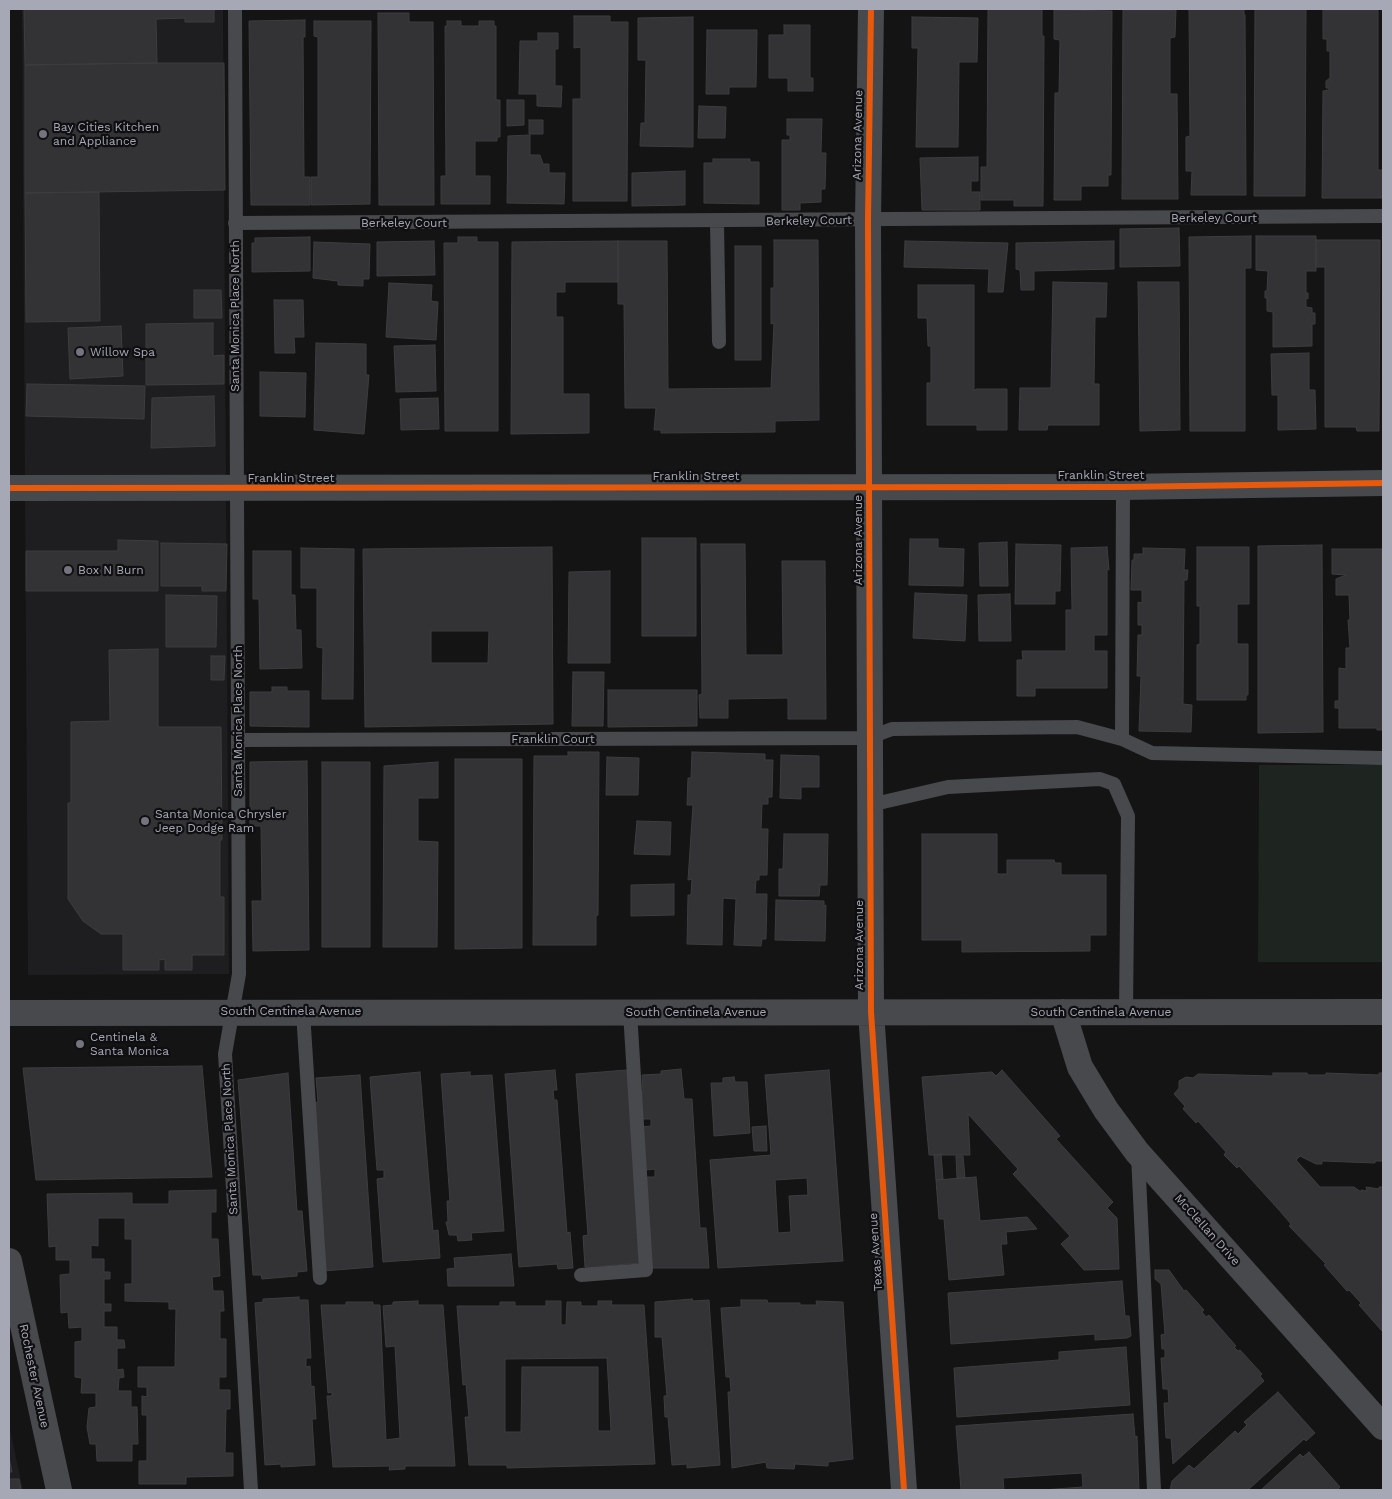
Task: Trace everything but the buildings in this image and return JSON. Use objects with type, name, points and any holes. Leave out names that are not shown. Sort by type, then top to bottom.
[{"type":"street","name":"Arizona Avenue","points":[[871,9],[868,220],[870,486],[868,738],[871,1012]]},
{"type":"street","name":"Franklin Street","points":[[9,488],[1123,487],[1383,483]]},
{"type":"street","name":"South Centinela Avenue","points":[[9,1013],[234,1011],[1383,1012]]},
{"type":"street","name":"Texas Avenue","points":[[871,1012],[904,1490]]},
{"type":"street","name":"McClellan Drive","points":[[1063,1012],[1080,1067],[1106,1110],[1138,1152],[1383,1427]]},
{"type":"street","name":"Rochester Avenue","points":[[9,1262],[59,1490]]},
{"type":"lane","name":"Santa Monica Place North","points":[[235,9],[234,223],[239,974],[225,1054],[251,1490]]},
{"type":"lane","name":"Berkeley Court","points":[[234,223],[718,222],[1383,216]]},
{"type":"lane","points":[[718,222],[719,342]]},
{"type":"lane","points":[[1122,740],[1123,487]]},
{"type":"lane","points":[[868,738],[892,729],[1077,727],[1122,740],[1152,753],[1383,758]]},
{"type":"lane","name":"Franklin Court","points":[[238,740],[868,738]]},
{"type":"lane","points":[[870,805],[948,787],[1100,779],[1114,784],[1128,816],[1126,1013]]},
{"type":"lane","points":[[303,1012],[320,1278]]},
{"type":"lane","points":[[581,1275],[646,1270],[630,1012]]},
{"type":"lane","points":[[1138,1152],[1154,1490]]},
{"type":"shaded area","points":[[22,9],[223,9],[229,974],[28,975]]},
{"type":"shaded area","points":[[1259,765],[1383,765],[1383,962],[1258,962]]},
{"type":"shaded area","points":[[9,1425],[23,1490],[9,1490]]},
{"type":"cycle path","points":[[871,9],[868,220],[871,1012],[904,1490]]},
{"type":"cycle path","points":[[9,488],[1123,487],[1383,483]]},
{"type":"place","name":"Bay Cities Kitchen and Appliance","points":[[43,134]]},
{"type":"place","name":"Willow Spa","points":[[80,352]]},
{"type":"place","name":"Box N Burn","points":[[68,570]]},
{"type":"place","name":"Santa Monica Chrysler Jeep Dodge Ram","points":[[145,821]]},
{"type":"place","name":"Centinela & Santa Monica","points":[[80,1044]]}]
